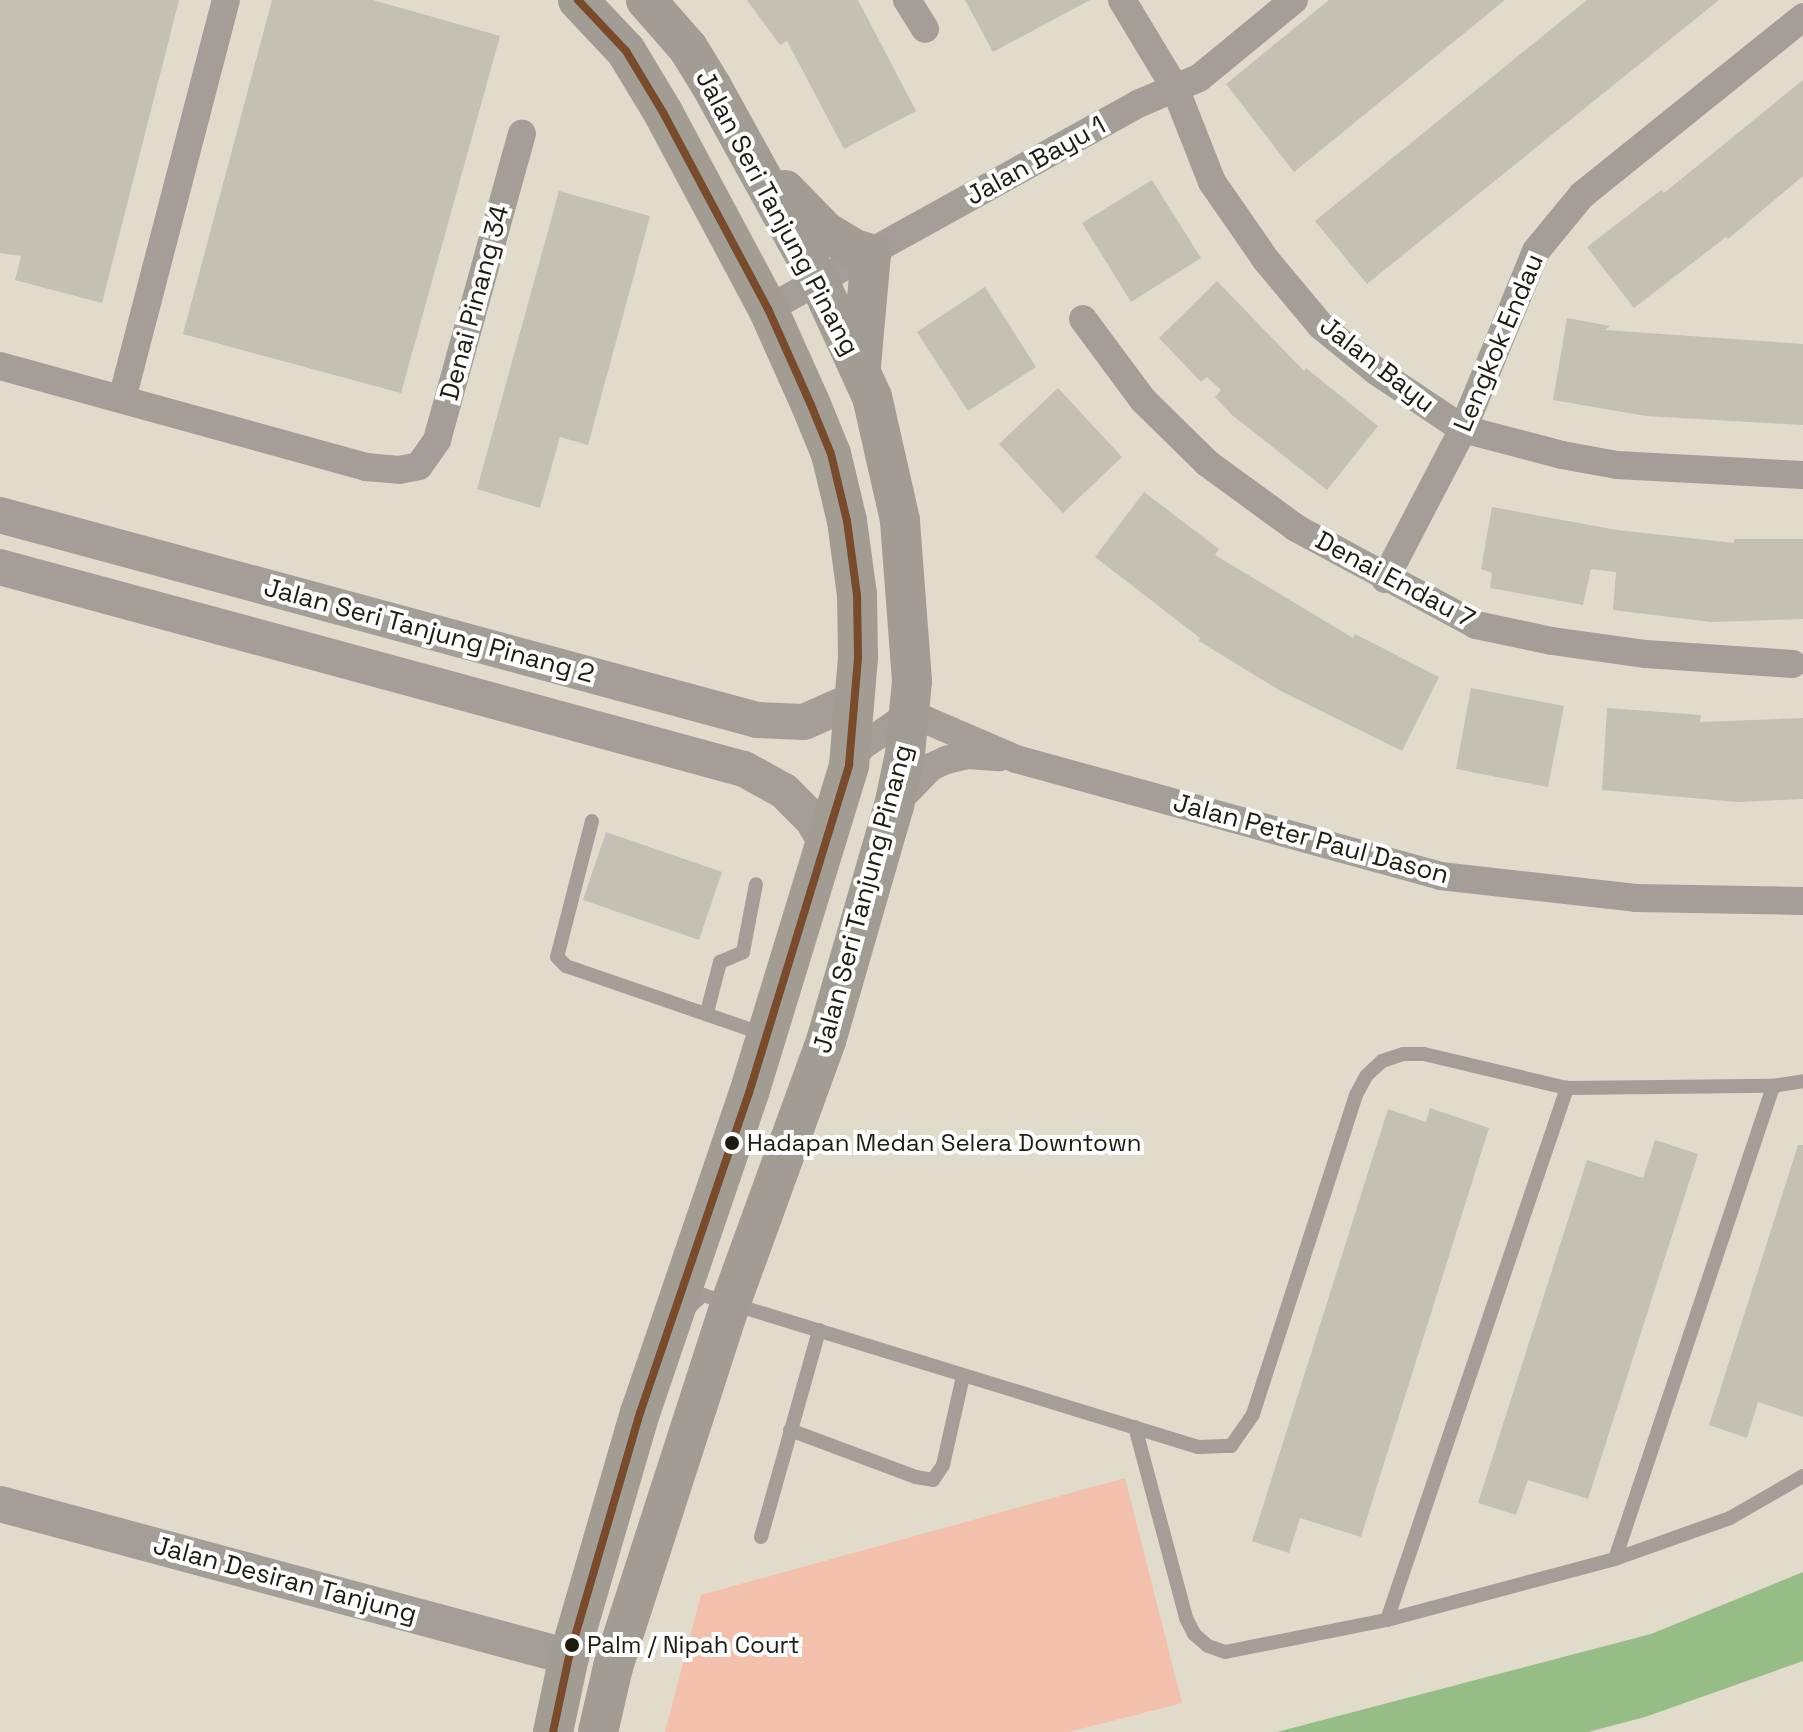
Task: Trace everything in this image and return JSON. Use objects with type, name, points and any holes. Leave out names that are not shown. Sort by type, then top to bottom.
[{"type":"main road","name":"Jalan Seri Tanjung Pinang","points":[[553,1732],[569,1657],[640,1413],[767,1035],[849,765],[856,699],[857,595],[847,521],[831,454],[768,309],[664,114],[626,51],[578,0]]},
{"type":"main road","name":"Jalan Seri Tanjung Pinang","points":[[598,1732],[613,1667],[731,1302],[826,1041],[894,806],[909,720],[911,654],[900,520],[888,454],[860,369],[819,281],[688,48],[646,0]]},
{"type":"main road","points":[[750,155],[826,232],[854,249],[871,254],[860,369]]},
{"type":"street","points":[[0,366],[122,399],[226,0]]},
{"type":"street","points":[[907,0],[925,29]]},
{"type":"street","name":"Jalan Bayu","points":[[1122,0],[1175,88],[1212,182],[1266,260],[1312,315],[1376,371],[1463,429],[1562,455],[1617,465],[1803,475]]},
{"type":"street","name":"Jalan Bayu 1","points":[[768,309],[1140,103],[1199,78],[1294,0]]},
{"type":"street","name":"Lengkok Endau","points":[[1385,579],[1463,429],[1536,251],[1582,195],[1803,17]]},
{"type":"street","name":"Denai Pinang 34","points":[[122,399],[366,467],[399,470],[419,466],[437,440],[522,134]]},
{"type":"street","name":"Denai Endau 7","points":[[1083,319],[1143,400],[1207,463],[1296,528],[1385,579],[1476,625],[1552,641],[1646,654],[1793,664]]},
{"type":"street","name":"Jalan Seri Tanjung Pinang 2","points":[[0,515],[757,720],[804,722],[856,699]]},
{"type":"street","name":"Jalan Seri Tanjung Pinang 2","points":[[0,567],[744,769],[784,791],[813,820],[824,840]]},
{"type":"street","points":[[849,765],[874,736],[909,720]]},
{"type":"street","name":"Jalan Peter Paul Dason","points":[[909,720],[940,724],[1016,759],[1440,876],[1636,898],[1803,901]]},
{"type":"street","name":"Jalan Peter Paul Dason","points":[[894,806],[931,767],[946,760],[968,755],[1016,759]]},
{"type":"street","name":"Jalan Desiran Tanjung","points":[[0,1504],[569,1657]]},
{"type":"lane","points":[[592,821],[557,957],[566,966],[767,1035]]},
{"type":"lane","points":[[707,1012],[720,962],[743,952],[756,884]]},
{"type":"lane","points":[[671,1325],[703,1295],[1198,1447],[1231,1446],[1253,1414],[1356,1095],[1366,1076],[1382,1061],[1403,1054],[1424,1054],[1567,1088],[1773,1086],[1803,1081]]},
{"type":"lane","points":[[1615,1559],[1773,1086]]},
{"type":"lane","points":[[1387,1620],[1567,1088]]},
{"type":"lane","points":[[761,1537],[819,1330]]},
{"type":"lane","points":[[790,1430],[916,1477],[933,1480],[943,1465],[963,1376]]},
{"type":"lane","points":[[1135,1427],[1186,1618],[1194,1634],[1208,1646],[1225,1652],[1243,1652],[1387,1620],[1615,1559],[1730,1518],[1803,1476]]},
{"type":"shaded area","points":[[1125,1478],[1182,1703],[1069,1732],[665,1732],[701,1595]]},
{"type":"shaded area","points":[[1803,1572],[1803,1661],[1645,1717],[1588,1732],[1277,1732],[1651,1634]]},
{"type":"building","points":[[0,0],[179,0],[102,303],[15,280],[21,256],[0,253]]},
{"type":"building","points":[[272,0],[373,0],[500,36],[401,393],[183,334]]},
{"type":"building","points":[[747,0],[858,0],[916,111],[844,149],[787,41],[780,45]]},
{"type":"building","points":[[965,0],[1090,0],[993,52]]},
{"type":"building","points":[[1329,0],[1505,0],[1294,172],[1226,84]]},
{"type":"building","points":[[1587,0],[1719,0],[1367,284],[1315,221]]},
{"type":"building","points":[[1803,80],[1803,176],[1728,239],[1726,237],[1634,308],[1587,247],[1661,190],[1664,193]]},
{"type":"building","points":[[1152,180],[1201,258],[1131,302],[1082,223]]},
{"type":"building","points":[[559,191],[650,216],[588,445],[560,437],[540,508],[477,489]]},
{"type":"building","points":[[1217,281],[1304,371],[1306,368],[1378,426],[1327,490],[1232,415],[1215,397],[1221,390],[1207,377],[1201,382],[1159,338]]},
{"type":"building","points":[[985,287],[1036,367],[968,411],[917,332]]},
{"type":"building","points":[[1567,318],[1610,326],[1605,330],[1803,344],[1803,425],[1646,416],[1553,400]]},
{"type":"building","points":[[1058,388],[1122,457],[1063,513],[999,444]]},
{"type":"building","points":[[1144,492],[1219,549],[1215,555],[1353,638],[1355,634],[1439,677],[1402,751],[1279,690],[1199,641],[1200,638],[1095,557]]},
{"type":"building","points":[[1492,507],[1617,530],[1734,543],[1734,539],[1803,539],[1803,619],[1711,622],[1613,610],[1616,572],[1591,569],[1583,605],[1490,588],[1492,573],[1481,569]]},
{"type":"building","points":[[1471,688],[1564,706],[1548,787],[1456,769]]},
{"type":"building","points":[[1607,708],[1701,715],[1700,722],[1803,718],[1803,799],[1738,802],[1602,790]]},
{"type":"building","points":[[606,832],[722,872],[699,940],[583,900]]},
{"type":"building","points":[[1430,1108],[1489,1128],[1361,1537],[1300,1518],[1289,1553],[1252,1541],[1388,1109],[1426,1122]]},
{"type":"building","points":[[1655,1140],[1698,1154],[1588,1499],[1528,1480],[1516,1515],[1478,1503],[1587,1160],[1643,1178]]},
{"type":"building","points":[[1798,1145],[1803,1145],[1803,1417],[1758,1402],[1747,1438],[1709,1425]]},
{"type":"transit line","points":[[553,1732],[569,1657],[640,1413],[749,1093],[849,765],[858,657],[857,595],[847,521],[831,454],[811,405],[768,309],[664,114],[626,51],[578,0]]},
{"type":"place","name":"Hadapan Medan Selera Downtown","points":[[732,1143]]},
{"type":"place","name":"Palm / Nipah Court","points":[[572,1645]]}]
